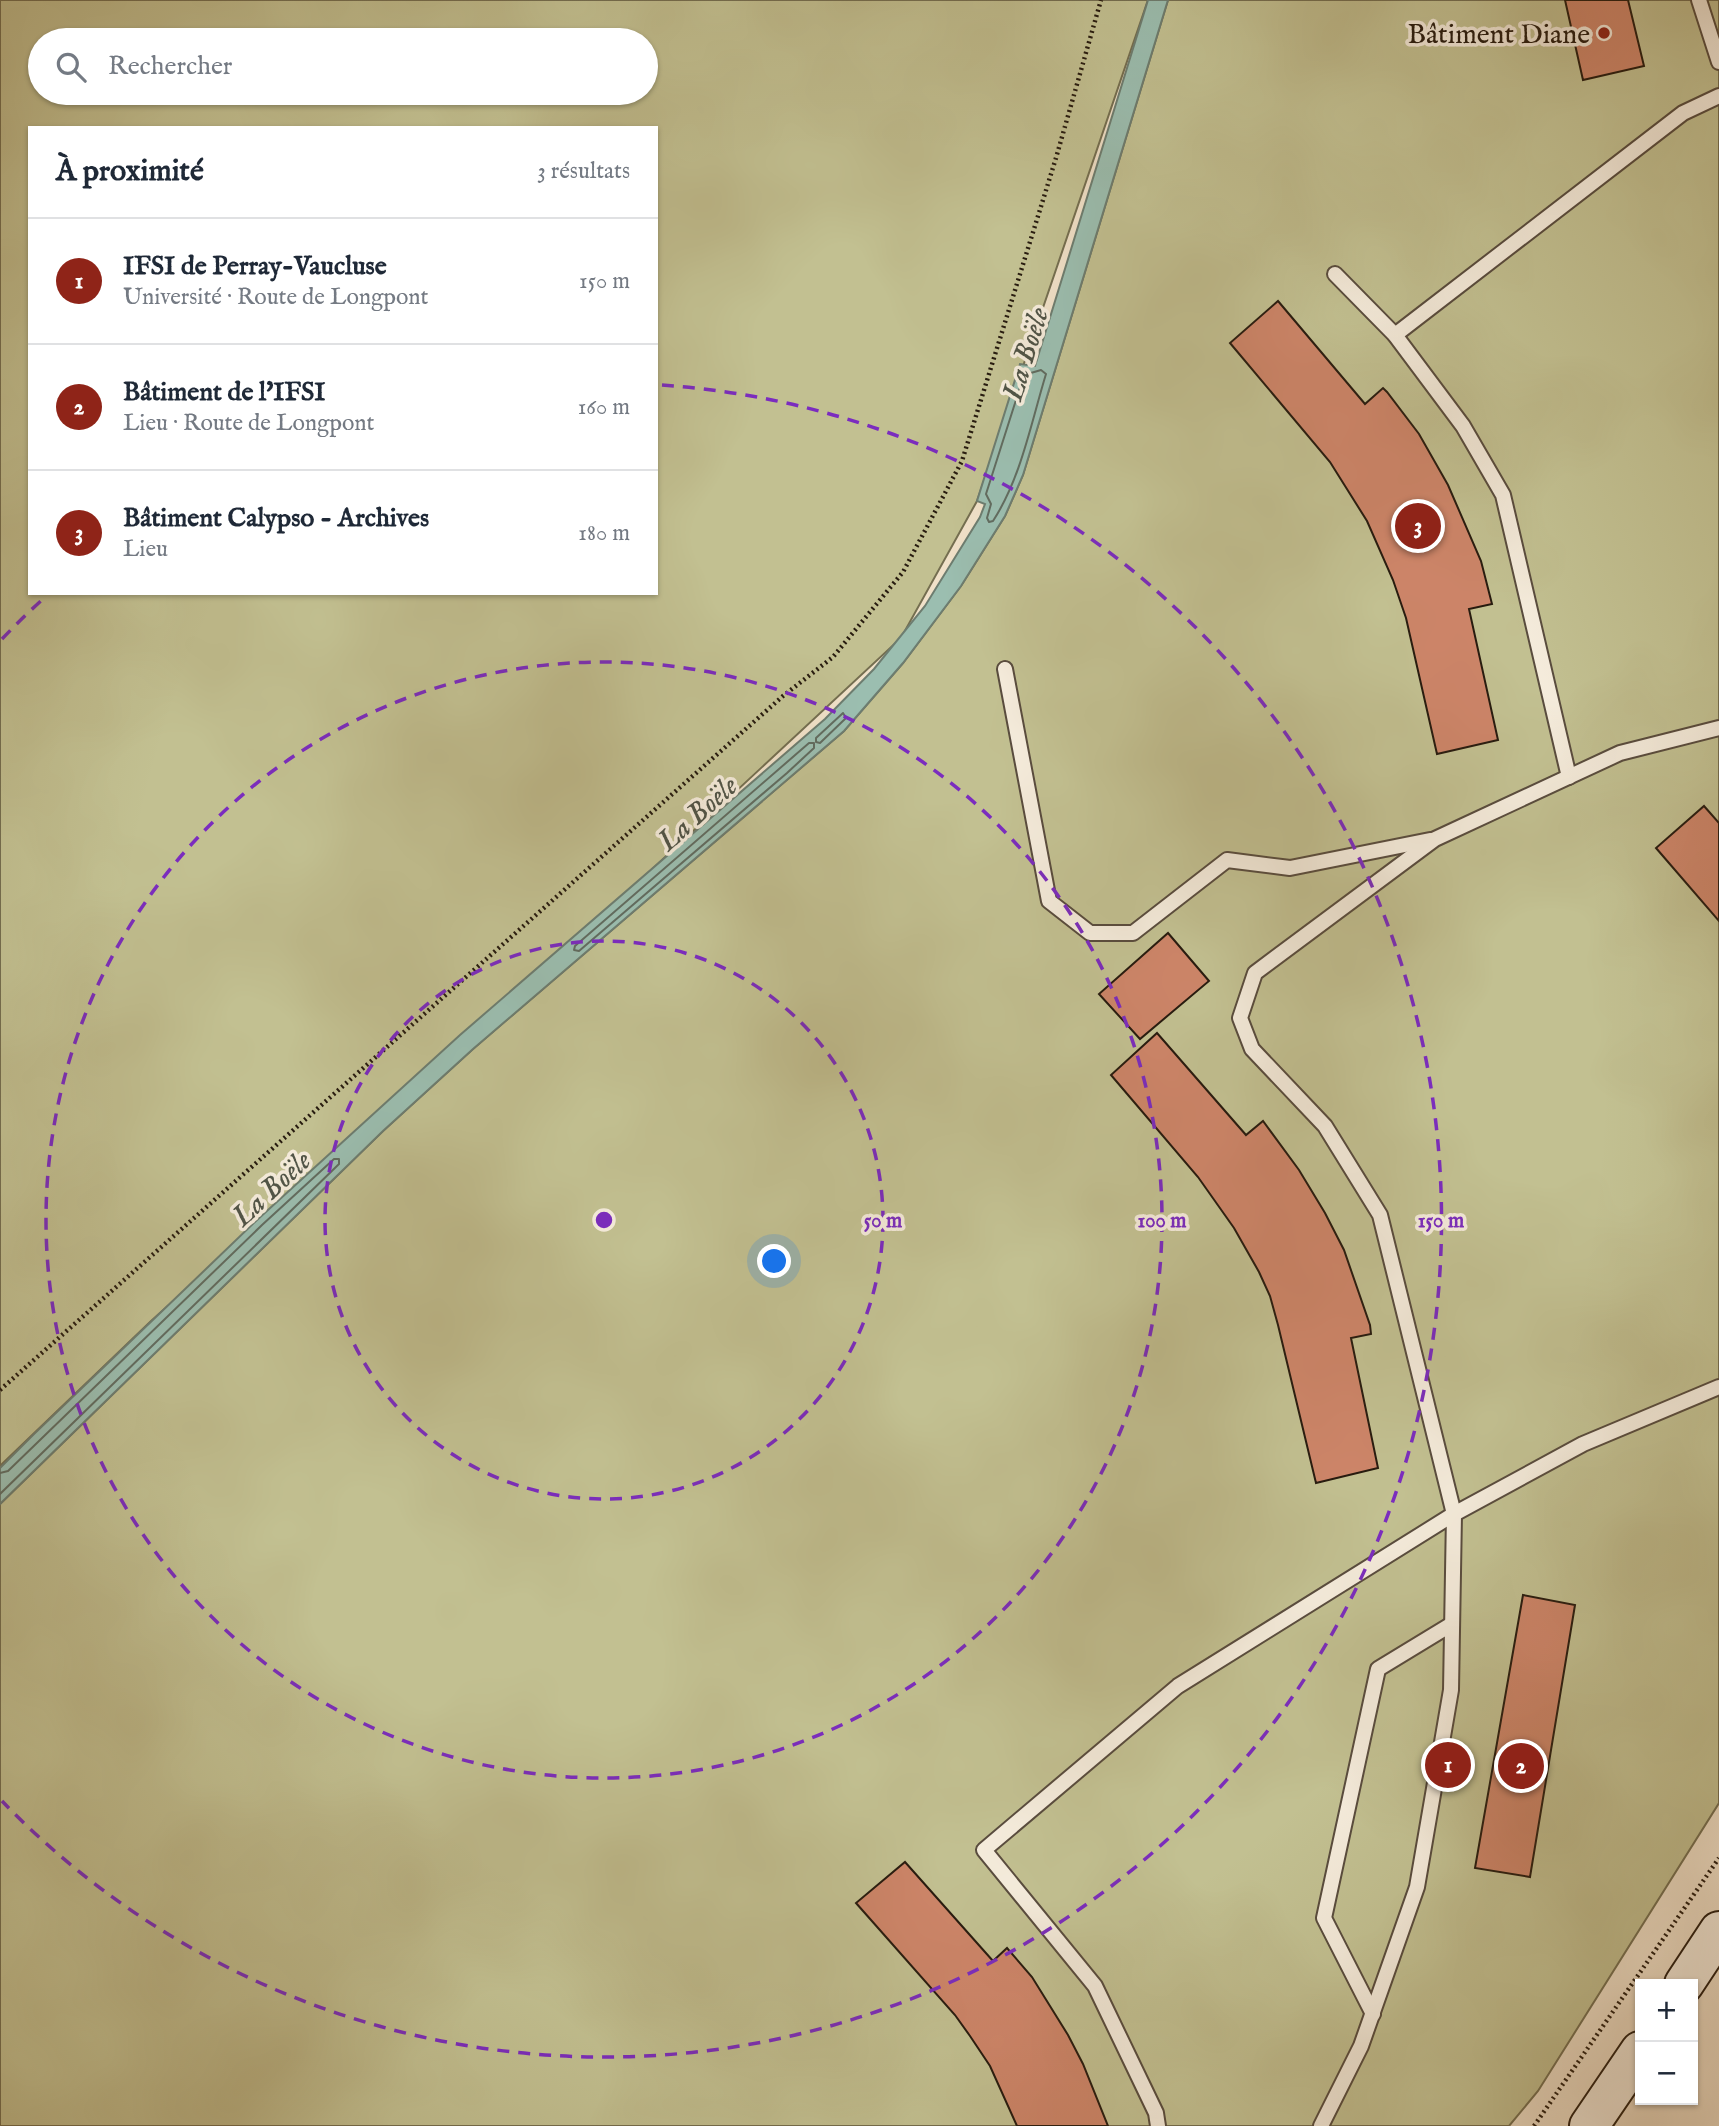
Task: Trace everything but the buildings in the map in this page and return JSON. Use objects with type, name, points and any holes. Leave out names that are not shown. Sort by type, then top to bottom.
[{"type":"main road","points":[[1687,1979],[1719,1931]]},
{"type":"main road","points":[[1589,2126],[1635,2058]]},
{"type":"lane","points":[[1699,0],[1719,62]]},
{"type":"lane","points":[[1395,335],[1683,113],[1719,96]]},
{"type":"lane","points":[[1335,274],[1395,335],[1463,426],[1503,495],[1569,777]]},
{"type":"lane","points":[[1004,669],[1049,901],[1090,933],[1133,933],[1227,860],[1290,868],[1435,839]]},
{"type":"lane","points":[[1321,2126],[1362,2046],[1417,1887],[1451,1690],[1454,1514],[1380,1215],[1325,1126],[1252,1048],[1240,1018],[1255,974],[1435,839],[1620,753],[1719,728]]},
{"type":"lane","points":[[1158,2126],[1156,2113],[1095,1986],[984,1850],[1178,1686],[1454,1514],[1583,1444],[1719,1387]]},
{"type":"lane","points":[[1373,2014],[1324,1918],[1378,1669],[1452,1624]]},
{"type":"path","points":[[0,1390],[783,696],[833,657],[903,572],[962,461],[1101,0]]},
{"type":"path","points":[[1534,2126],[1719,1858]]},
{"type":"shaded area","points":[[0,0],[1148,0],[977,501],[901,638],[648,873],[150,1322],[0,1466]]},
{"type":"shaded area","points":[[1168,0],[1719,0],[1719,1803],[1538,2091],[1509,2126],[0,2126],[0,1504],[383,1131],[473,1049],[844,731],[903,663],[961,586],[1005,516],[1023,475]]},
{"type":"water","points":[[1148,0],[1168,0],[1023,475],[1005,516],[961,586],[903,663],[844,731],[473,1049],[383,1131],[0,1504],[0,1468],[34,1434],[257,1220],[460,1035],[825,719],[874,669],[925,606],[980,517],[985,504],[977,501],[1020,364],[1035,366]]},
{"type":"place","name":"Bâtiment Diane","points":[[1604,33]]},
{"type":"place","name":"Bâtiment Calypso - Archives","points":[[1418,526]]},
{"type":"place","name":"IFSI de Perray-Vaucluse","points":[[1448,1765]]},
{"type":"place","name":"Bâtiment de l'IFSI","points":[[1521,1766]]},
{"type":"water label","name":"La Boële","points":[[1025,354]]},
{"type":"water label","name":"La Boële","points":[[697,813]]},
{"type":"water label","name":"La Boële","points":[[271,1188]]}]
